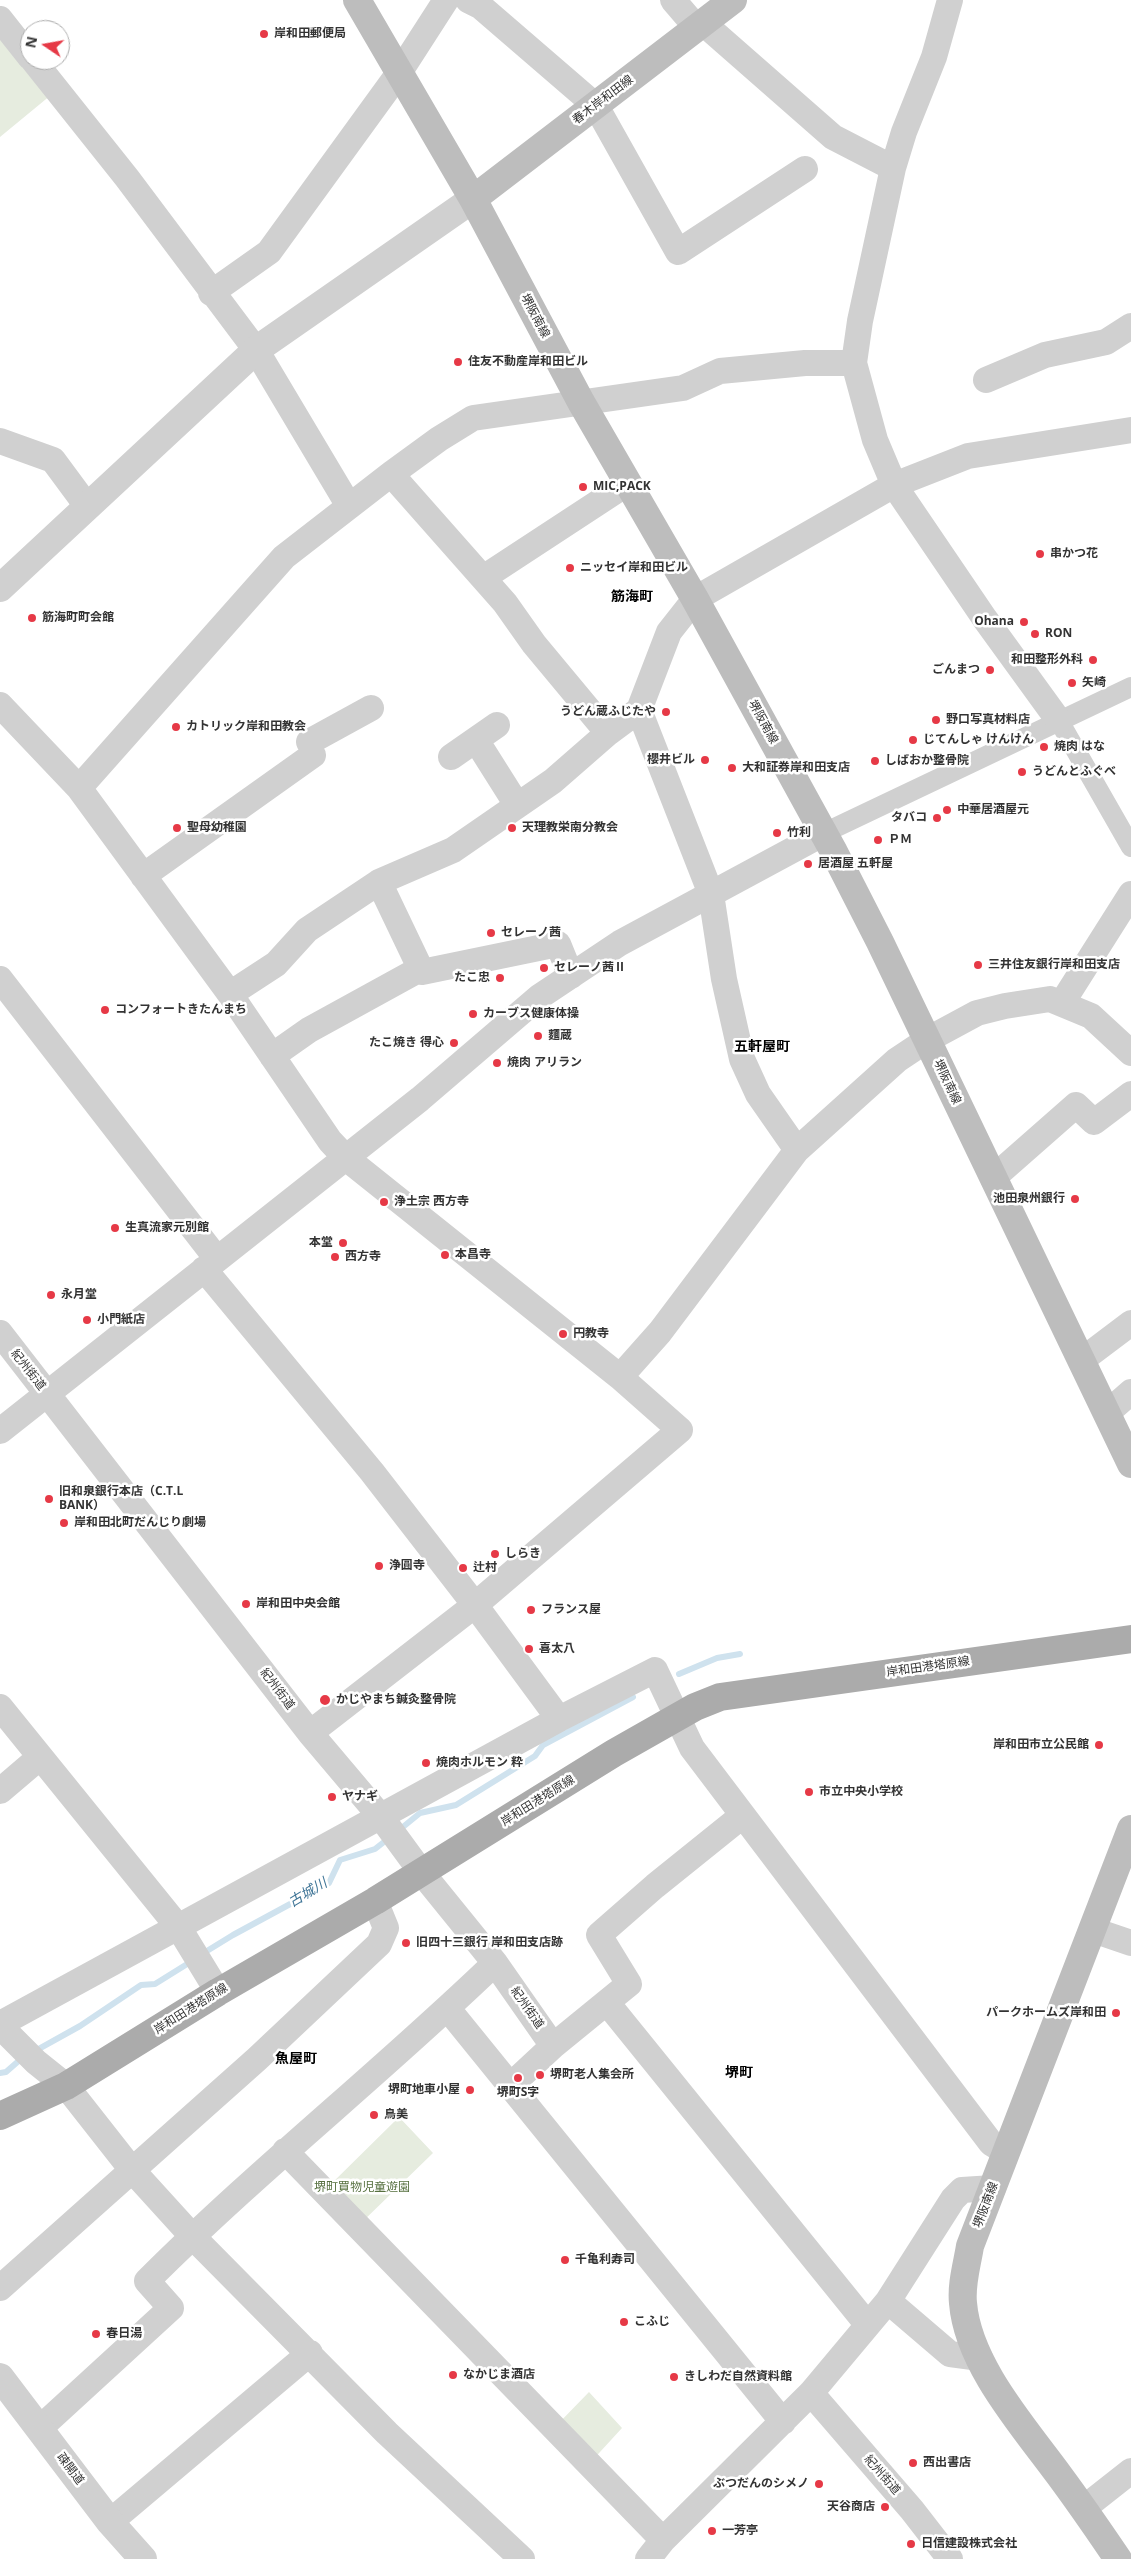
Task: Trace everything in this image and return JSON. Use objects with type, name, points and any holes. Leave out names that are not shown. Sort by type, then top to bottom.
[{"type":"main road","name":"堺阪南線","points":[[357,0],[473,199],[581,402],[695,600],[824,833],[880,942],[1131,1464]]},
{"type":"main road","name":"春木岸和田線","points":[[473,199],[734,0]]},
{"type":"main road","name":"岸和田港塔原線","points":[[0,2116],[66,2086],[218,1992],[376,1901],[676,1718],[720,1697],[1131,1639]]},
{"type":"main road","name":"堺阪南線","points":[[1115,2558],[1084,2508],[1006,2402],[980,2358],[969,2330],[963,2303],[965,2274],[970,2246],[1094,1930],[1131,1830]]},
{"type":"street","points":[[211,293],[269,252],[399,73],[446,0]]},
{"type":"street","points":[[468,0],[480,6],[596,106],[678,252],[805,169]]},
{"type":"street","points":[[673,0],[700,26],[833,137],[894,168]]},
{"type":"street","points":[[950,0],[934,57],[904,132],[894,168],[860,321],[854,363],[875,440],[894,485],[985,619],[1059,721],[1131,848]]},
{"type":"street","points":[[0,19],[20,44]]},
{"type":"street","points":[[41,70],[127,178],[211,293],[256,350],[349,506]]},
{"type":"street","points":[[0,588],[256,350],[473,199]]},
{"type":"street","points":[[986,380],[1045,355],[1106,342],[1131,326]]},
{"type":"street","points":[[79,788],[284,557],[390,474],[439,439],[473,418],[683,388],[720,371],[805,363],[854,363]]},
{"type":"street","points":[[230,994],[276,964],[307,930],[379,882],[453,850],[517,806],[552,781],[608,733],[639,710],[669,632],[695,600],[894,485],[968,456],[1131,430]]},
{"type":"street","points":[[0,441],[53,460],[87,506]]},
{"type":"street","points":[[390,474],[505,603],[534,644],[608,733]]},
{"type":"street","points":[[483,578],[628,483]]},
{"type":"street","points":[[0,1431],[426,1094],[539,997],[620,943],[824,833],[1131,687]]},
{"type":"street","points":[[0,705],[79,788],[230,994],[330,1141],[346,1158],[620,1377],[680,1430],[475,1605],[310,1733]]},
{"type":"street","points":[[143,876],[311,749],[371,708]]},
{"type":"street","points":[[639,710],[711,894],[724,979],[742,1059],[758,1094],[797,1150]]},
{"type":"street","points":[[451,758],[497,724]]},
{"type":"street","points":[[476,740],[517,806]]},
{"type":"street","points":[[379,882],[422,972],[558,944],[571,976]]},
{"type":"street","points":[[1062,1003],[1131,894]]},
{"type":"street","points":[[272,1056],[309,1030],[420,969]]},
{"type":"street","points":[[0,979],[210,1264],[475,1605],[559,1719]]},
{"type":"street","points":[[620,1377],[660,1332],[797,1150],[897,1060],[927,1040],[978,1013],[1006,1006],[1050,999],[1091,1016],[1131,1053]]},
{"type":"street","points":[[993,1178],[1076,1105],[1094,1122],[1127,1105]]},
{"type":"street","points":[[1082,1360],[1131,1324]]},
{"type":"street","name":"紀州街道","points":[[0,1333],[310,1733],[390,1829],[422,1873],[496,1963],[553,2046]]},
{"type":"street","points":[[1107,1413],[1131,1392]]},
{"type":"street","points":[[522,2559],[387,2433],[310,2353],[192,2236],[132,2170],[66,2086],[29,2054],[0,2025],[190,1946],[390,1829],[559,1719],[655,1670],[676,1718],[692,1748],[991,2143],[1006,2152]]},
{"type":"street","points":[[0,1707],[190,1946],[218,1992]]},
{"type":"street","points":[[0,1791],[40,1757]]},
{"type":"street","points":[[510,2086],[553,2046],[608,2004],[629,1984],[599,1935],[655,1886],[742,1816]]},
{"type":"street","points":[[0,2288],[257,2059],[379,1944],[386,1928],[376,1901]]},
{"type":"street","points":[[1094,1930],[1131,1943]]},
{"type":"street","points":[[39,2429],[171,2308],[147,2281],[192,2236],[496,1963]]},
{"type":"street","points":[[608,2004],[867,2324]]},
{"type":"street","points":[[448,2008],[783,2422]]},
{"type":"street","points":[[286,2151],[656,2550],[811,2393],[888,2301],[953,2199],[962,2190],[993,2188]]},
{"type":"street","points":[[888,2301],[950,2354],[980,2358]]},
{"type":"street","points":[[110,2522],[310,2353]]},
{"type":"street","name":"疎開道","points":[[0,2377],[110,2522],[143,2559]]},
{"type":"street","name":"紀州街道","points":[[811,2393],[912,2510],[950,2559]]},
{"type":"street","points":[[1084,2508],[1131,2471]]},
{"type":"green space","points":[[0,30],[20,55],[20,70],[31,70],[51,95],[0,137]]},
{"type":"green space","name":"堺町買物児童遊園","points":[[399,2117],[433,2153],[358,2226],[327,2188]]},
{"type":"green space","points":[[589,2392],[622,2428],[589,2464],[554,2428]]},
{"type":"waterway","name":"古城川","points":[[679,1674],[717,1658],[740,1654]]},
{"type":"waterway","name":"古城川","points":[[398,1831],[420,1813],[456,1805],[535,1756],[543,1745],[633,1697]]},
{"type":"waterway","name":"古城川","points":[[202,1954],[329,1883],[340,1860],[375,1849],[389,1838]]},
{"type":"waterway","name":"古城川","points":[[33,2052],[80,2026],[141,1985],[155,1984],[192,1961]]},
{"type":"waterway","name":"古城川","points":[[0,2073],[6,2072],[22,2058]]},
{"type":"place","name":"岸和田郵便局","points":[[264,34]]},
{"type":"place","name":"住友不動産岸和田ビル","points":[[458,362]]},
{"type":"place","name":"MIC,PACK","points":[[583,487]]},
{"type":"place","name":"串かつ花","points":[[1040,554]]},
{"type":"place","name":"ニッセイ岸和田ビル","points":[[570,568]]},
{"type":"place","name":"筋海町町会館","points":[[32,618]]},
{"type":"place","name":"Ohana","points":[[1024,622]]},
{"type":"place","name":"RON","points":[[1035,634]]},
{"type":"place","name":"和田整形外科","points":[[1093,660]]},
{"type":"place","name":"ごんまつ","points":[[990,670]]},
{"type":"place","name":"矢崎","points":[[1072,683]]},
{"type":"place","name":"うどん蔵ふじたや","points":[[666,712]]},
{"type":"place","name":"野口写真材料店","points":[[936,720]]},
{"type":"place","name":"カトリック岸和田教会","points":[[176,727]]},
{"type":"place","name":"じてんしゃ けんけん","points":[[913,740]]},
{"type":"place","name":"焼肉 はな","points":[[1044,747]]},
{"type":"place","name":"櫻井ビル","points":[[705,760]]},
{"type":"place","name":"しばおか整骨院","points":[[875,761]]},
{"type":"place","name":"大和証券岸和田支店","points":[[732,768]]},
{"type":"place","name":"うどんとふぐべ","points":[[1022,772]]},
{"type":"place","name":"中華居酒屋元","points":[[947,810]]},
{"type":"place","name":"タバコ","points":[[937,818]]},
{"type":"place","name":"聖母幼稚園","points":[[177,828]]},
{"type":"place","name":"天理教栄南分教会","points":[[512,828]]},
{"type":"place","name":"竹利","points":[[777,833]]},
{"type":"place","name":"ＰＭ","points":[[878,840]]},
{"type":"place","name":"居酒屋 五軒屋","points":[[808,864]]},
{"type":"place","name":"セレーノ茜","points":[[491,933]]},
{"type":"place","name":"三井住友銀行岸和田支店","points":[[978,965]]},
{"type":"place","name":"セレーノ茜Ⅱ","points":[[544,968]]},
{"type":"place","name":"たこ忠","points":[[500,978]]},
{"type":"place","name":"コンフォートきたんまち","points":[[105,1010]]},
{"type":"place","name":"カーブス健康体操","points":[[473,1014]]},
{"type":"place","name":"麵蔵","points":[[538,1036]]},
{"type":"place","name":"たこ焼き 得心","points":[[454,1043]]},
{"type":"place","name":"焼肉 アリラン","points":[[497,1063]]},
{"type":"place","name":"池田泉州銀行","points":[[1075,1199]]},
{"type":"place","name":"浄土宗 西方寺","points":[[384,1202]]},
{"type":"place","name":"生真流家元別館","points":[[115,1228]]},
{"type":"place","name":"本堂","points":[[343,1243]]},
{"type":"place","name":"本昌寺","points":[[445,1255]]},
{"type":"place","name":"西方寺","points":[[335,1257]]},
{"type":"place","name":"永月堂","points":[[51,1295]]},
{"type":"place","name":"小門紙店","points":[[87,1320]]},
{"type":"place","name":"円教寺","points":[[563,1334]]},
{"type":"place","name":"旧和泉銀行本店（C.T.L BANK）","points":[[49,1499]]},
{"type":"place","name":"岸和田北町だんじり劇場","points":[[64,1523]]},
{"type":"place","name":"しらき","points":[[495,1554]]},
{"type":"place","name":"浄圓寺","points":[[379,1566]]},
{"type":"place","name":"辻村","points":[[463,1568]]},
{"type":"place","name":"岸和田中央会館","points":[[246,1604]]},
{"type":"place","name":"フランス屋","points":[[531,1610]]},
{"type":"place","name":"喜太八","points":[[529,1649]]},
{"type":"place","name":"かじやまち鍼灸整骨院","points":[[325,1700]]},
{"type":"place","name":"岸和田市立公民館","points":[[1099,1745]]},
{"type":"place","name":"焼肉ホルモン 粋","points":[[426,1763]]},
{"type":"place","name":"市立中央小学校","points":[[809,1792]]},
{"type":"place","name":"ヤナギ","points":[[332,1797]]},
{"type":"place","name":"旧四十三銀行 岸和田支店跡","points":[[406,1943]]},
{"type":"place","name":"パークホームズ岸和田","points":[[1116,2013]]},
{"type":"place","name":"堺町老人集会所","points":[[540,2075]]},
{"type":"place","name":"堺町S字","points":[[518,2078]]},
{"type":"place","name":"堺町地車小屋","points":[[470,2090]]},
{"type":"place","name":"鳥美","points":[[374,2115]]},
{"type":"place","name":"千亀利寿司","points":[[565,2260]]},
{"type":"place","name":"こふじ","points":[[624,2322]]},
{"type":"place","name":"春日湯","points":[[96,2334]]},
{"type":"place","name":"なかじま酒店","points":[[453,2375]]},
{"type":"place","name":"きしわだ自然資料館","points":[[674,2377]]},
{"type":"place","name":"西出書店","points":[[913,2463]]},
{"type":"place","name":"ぶつだんのシメノ","points":[[819,2484]]},
{"type":"place","name":"天谷商店","points":[[885,2507]]},
{"type":"place","name":"一芳亭","points":[[712,2531]]},
{"type":"place","name":"日信建設株式会社","points":[[911,2544]]},
{"type":"district","name":"筋海町","points":[[632,597]]},
{"type":"district","name":"五軒屋町","points":[[762,1047]]},
{"type":"district","name":"魚屋町","points":[[296,2059]]},
{"type":"district","name":"堺町","points":[[739,2073]]}]
